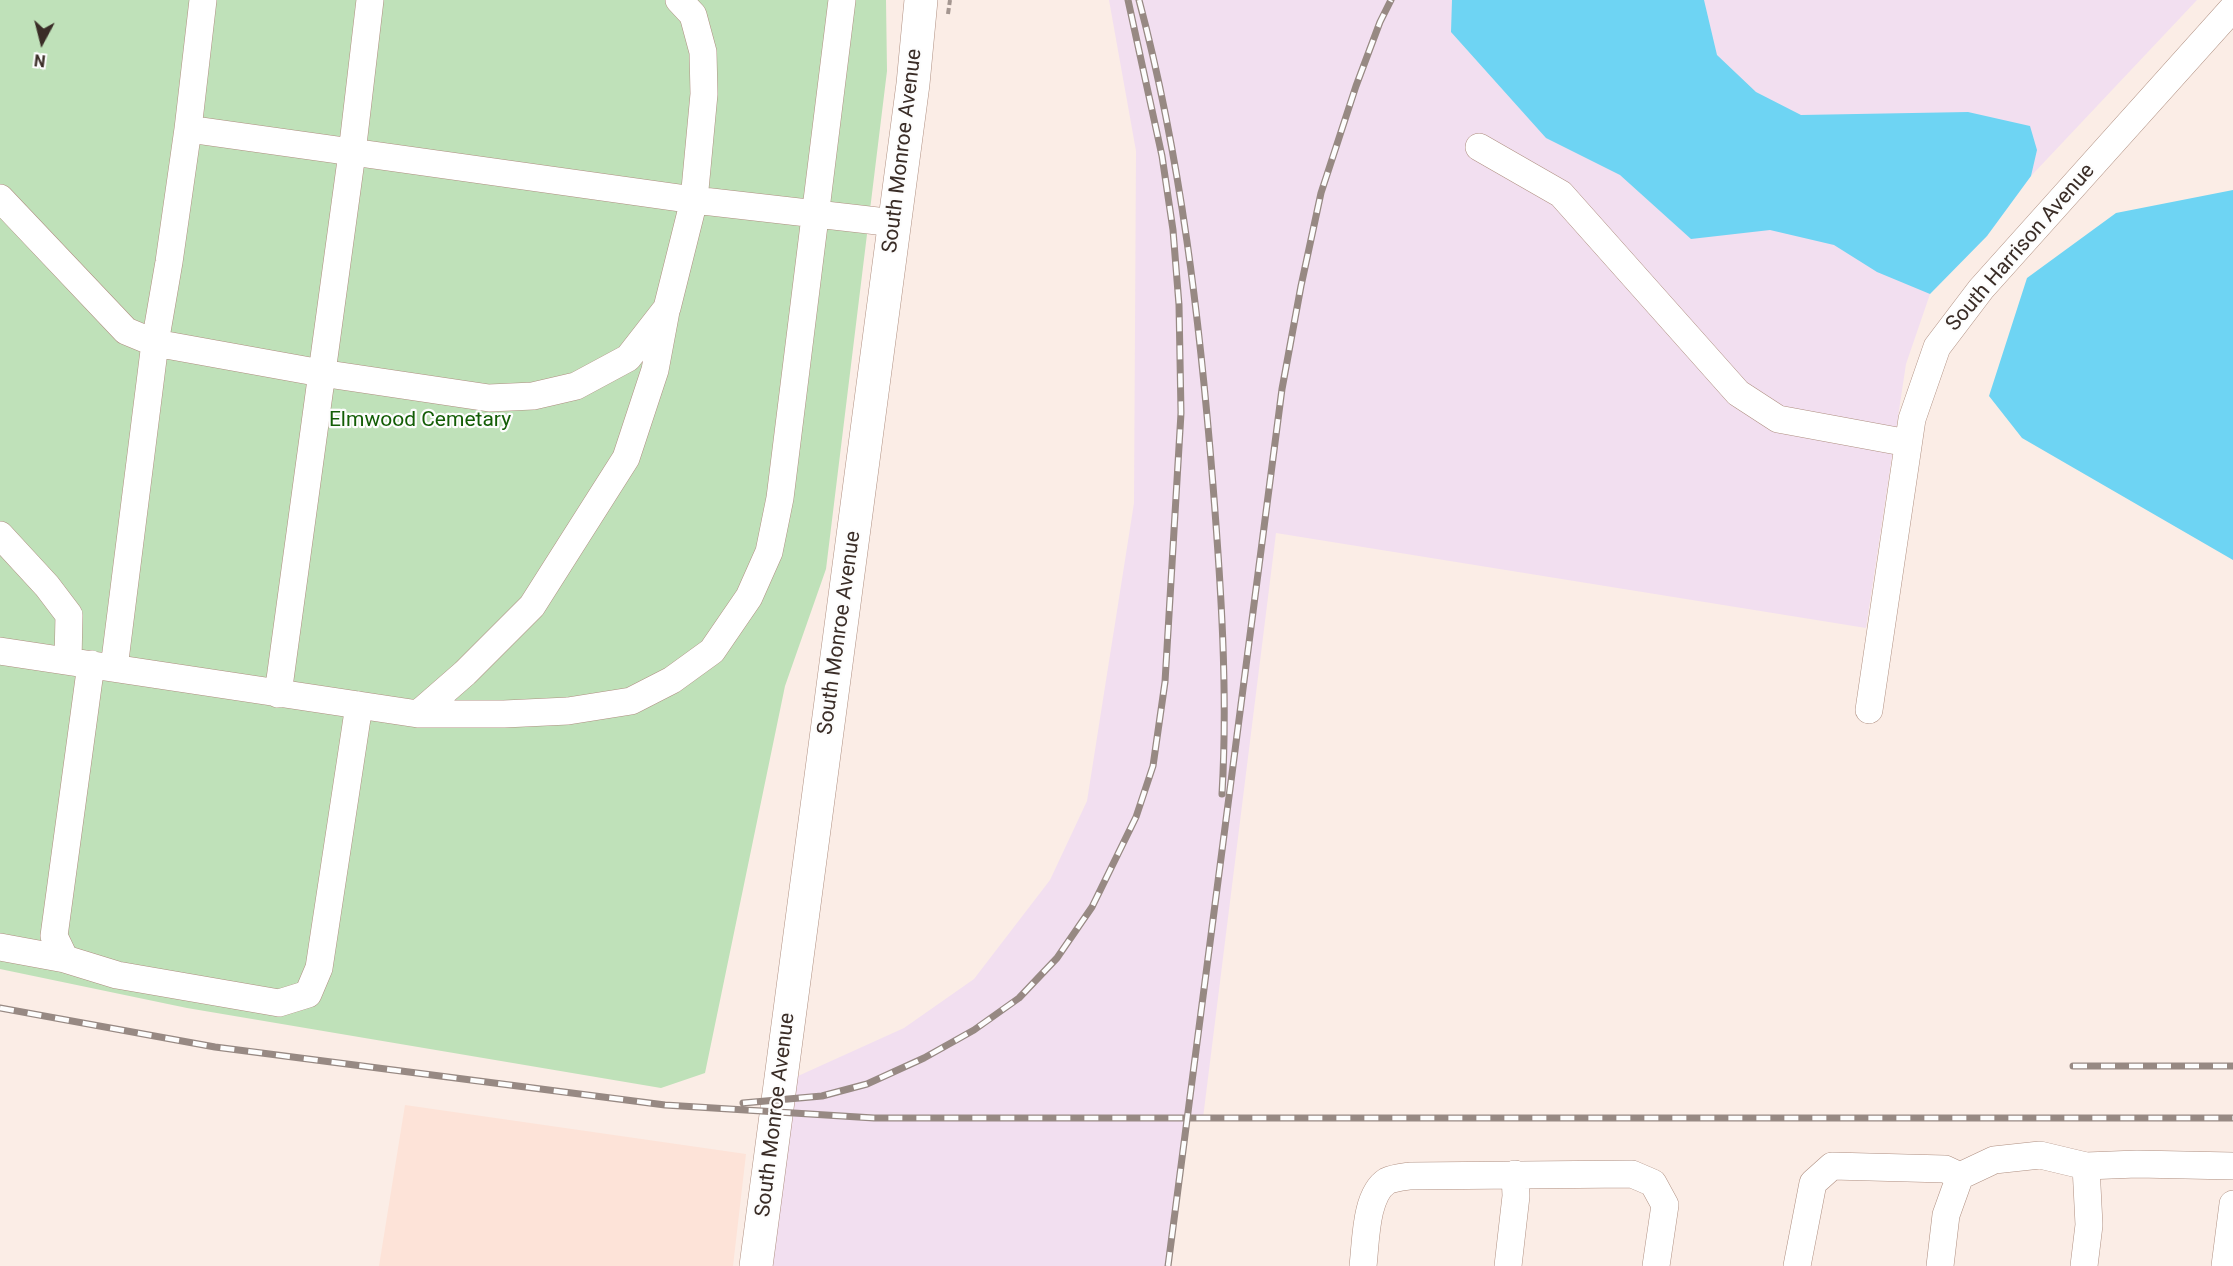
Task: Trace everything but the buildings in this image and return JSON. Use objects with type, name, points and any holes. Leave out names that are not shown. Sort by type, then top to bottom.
[{"type":"main road","name":"South Monroe Avenue","points":[[756,1266],[895,224],[921,0]]},
{"type":"street","points":[[65,959],[54,936],[91,664],[169,262],[203,0]]},
{"type":"street","points":[[278,693],[352,153],[370,0]]},
{"type":"street","points":[[418,714],[465,673],[532,606],[626,458],[655,370],[667,308],[694,200],[704,94],[703,52],[693,15],[679,0]]},
{"type":"street","points":[[0,651],[418,714],[504,714],[568,711],[631,701],[672,680],[712,651],[749,597],[769,552],[780,498],[842,0]]},
{"type":"street","points":[[911,0],[913,84]]},
{"type":"street","name":"South Harrison Avenue","points":[[1869,710],[1912,419],[1937,347],[1982,289],[2233,8]]},
{"type":"street","points":[[188,129],[694,200],[895,224]]},
{"type":"street","points":[[1479,147],[1561,194],[1738,393],[1778,418],[1908,443]]},
{"type":"street","points":[[0,198],[126,331],[155,343],[321,373],[489,398],[533,396],[576,386],[628,358],[667,308]]},
{"type":"street","points":[[0,536],[47,586],[69,615],[91,664]]},
{"type":"street","points":[[0,947],[65,959],[117,975],[279,1003],[308,994],[319,968],[359,705]]},
{"type":"street","points":[[1940,1266],[1946,1215],[1960,1176],[1994,1160],[2040,1155],[2086,1166],[2137,1164],[2233,1166]]},
{"type":"street","points":[[1797,1266],[1813,1183],[1832,1166],[1945,1169],[1960,1176]]},
{"type":"street","points":[[2084,1266],[2089,1225],[2086,1166]]},
{"type":"street","points":[[1508,1266],[1516,1196],[1515,1174]]},
{"type":"street","points":[[1363,1266],[1370,1208],[1379,1188],[1389,1180],[1410,1176],[1632,1174],[1653,1183],[1665,1205],[1656,1266]]},
{"type":"street","points":[[2225,1266],[2233,1204]]},
{"type":"shaded area","points":[[1109,0],[2197,0],[2031,176],[1987,236],[1930,294],[1906,364],[1866,628],[1276,533],[1203,1118],[1188,1119],[1168,1266],[767,1266],[784,1130],[798,1076],[904,1028],[974,979],[1050,880],[1087,801],[1134,503],[1136,151]]},
{"type":"shaded area","points":[[405,1105],[746,1154],[733,1266],[379,1266]]},
{"type":"green space","name":"Elmwood Cemetary","points":[[0,0],[886,0],[887,71],[826,569],[785,686],[705,1073],[661,1088],[187,1008],[0,969]]},
{"type":"water","points":[[1452,0],[1704,0],[1717,55],[1756,92],[1801,115],[1968,112],[2030,126],[2037,150],[2031,176],[1987,236],[1930,294],[1877,272],[1834,245],[1770,230],[1691,239],[1620,175],[1546,138],[1451,32]]},
{"type":"water","points":[[2233,190],[2233,560],[2022,438],[1989,396],[2027,278],[2116,213]]},
{"type":"railway","points":[[743,1103],[822,1096],[867,1084],[924,1058],[974,1030],[1019,998],[1057,958],[1092,907],[1136,817],[1153,766],[1165,682],[1181,413],[1179,305],[1173,230],[1162,156],[1128,0]]},
{"type":"railway","points":[[1139,0],[1154,60],[1177,180],[1202,363],[1221,600],[1224,678],[1222,794]]},
{"type":"railway","points":[[1168,1266],[1282,389],[1321,193],[1356,86],[1380,22],[1391,0]]},
{"type":"railway","points":[[0,1008],[215,1047],[665,1105],[874,1118],[2233,1118]]},
{"type":"railway","points":[[2073,1066],[2233,1066]]}]
